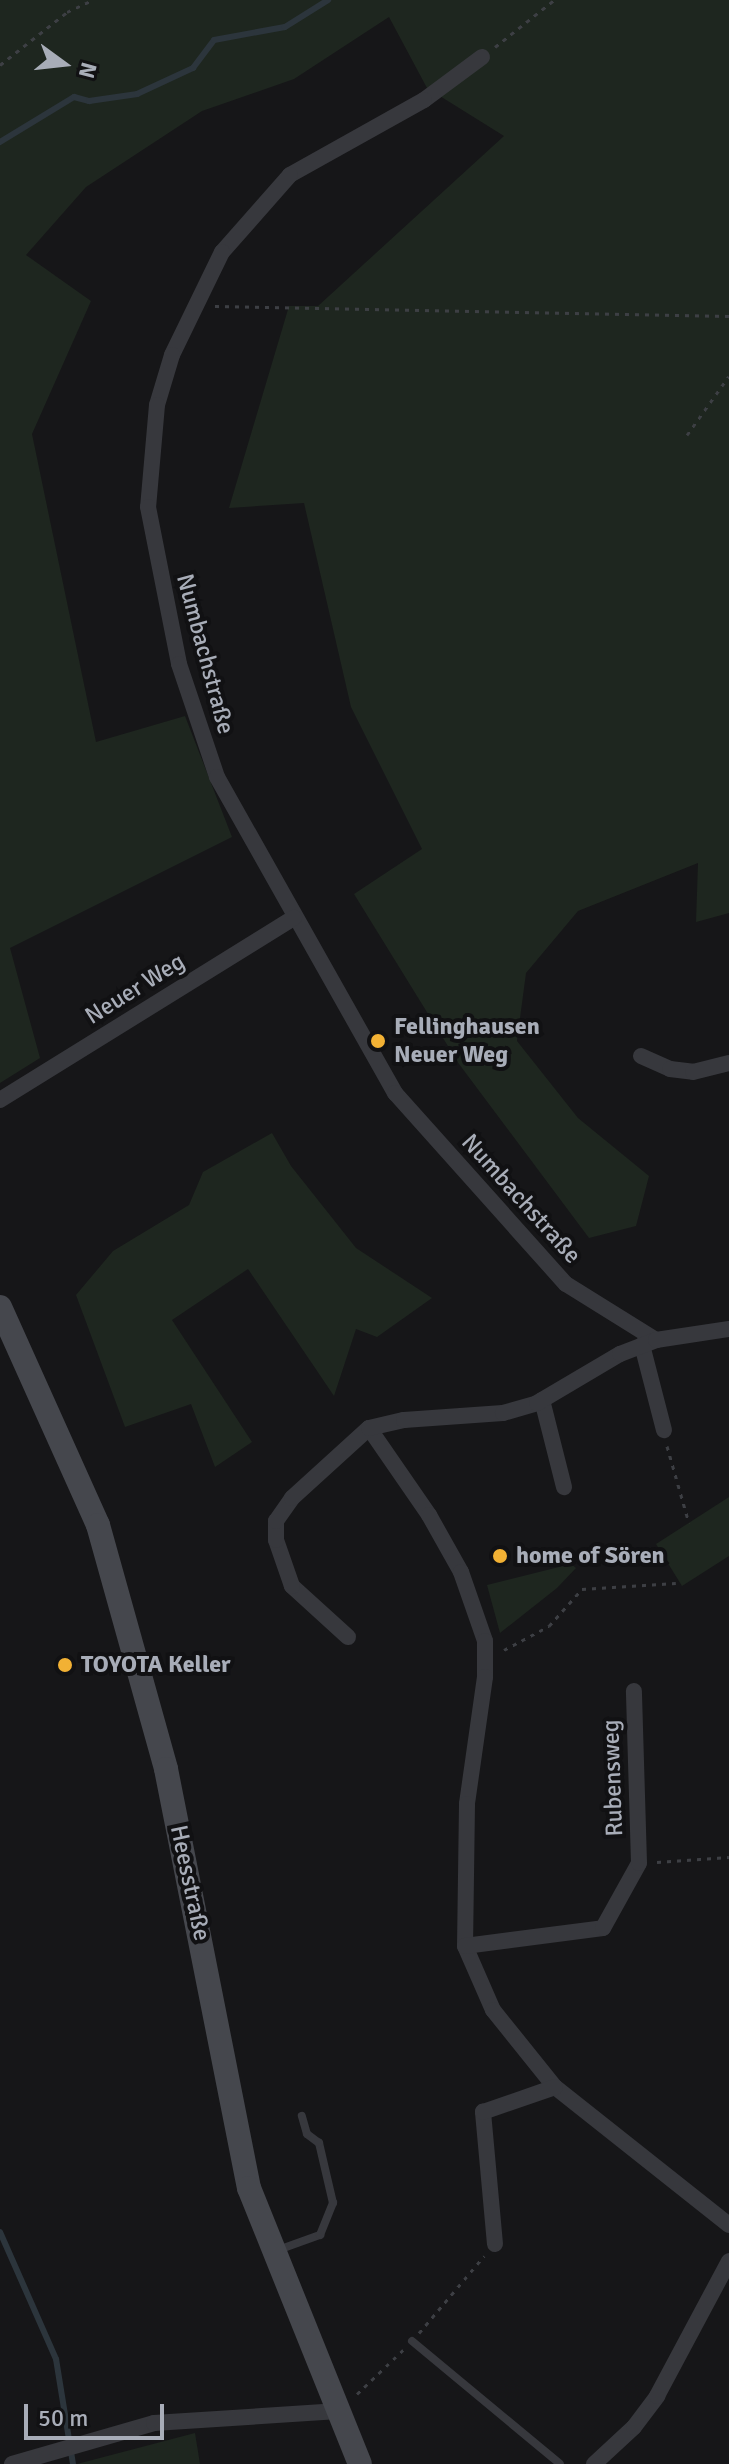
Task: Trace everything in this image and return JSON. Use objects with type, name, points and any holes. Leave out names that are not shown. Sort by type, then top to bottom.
[{"type":"main road","name":"Heesstraße","points":[[0,1307],[98,1525],[134,1644],[166,1769],[249,2188],[360,2464]]},
{"type":"street","name":"Numbachstraße","points":[[482,57],[424,100],[290,175],[222,252],[196,303],[157,405],[148,507],[157,569],[194,716],[217,777],[395,1093],[566,1284],[649,1343]]},
{"type":"street","name":"Neuer Weg","points":[[0,1100],[294,918]]},
{"type":"street","points":[[641,1056],[693,1072],[729,1063]]},
{"type":"street","points":[[348,1637],[292,1586],[279,1553],[276,1521],[292,1498],[369,1428],[404,1420],[503,1413],[542,1400],[649,1343],[729,1329]]},
{"type":"street","points":[[649,1343],[664,1430]]},
{"type":"street","points":[[542,1400],[564,1487]]},
{"type":"street","points":[[369,1428],[429,1515],[474,1596],[485,1654],[467,1804],[465,1946],[493,2010],[555,2087],[729,2225]]},
{"type":"street","name":"Rubensweg","points":[[465,1946],[603,1928],[639,1863],[634,1691]]},
{"type":"street","points":[[495,2244],[483,2112],[555,2087]]},
{"type":"street","points":[[594,2464],[634,2427],[657,2396],[729,2261]]},
{"type":"street","points":[[12,2464],[80,2443],[199,2417],[339,2411]]},
{"type":"lane","points":[[274,2251],[320,2235],[333,2203],[319,2143],[307,2134],[302,2116]]},
{"type":"lane","points":[[412,2341],[560,2464]]},
{"type":"path","points":[[0,65],[67,12],[93,0]]},
{"type":"path","points":[[482,57],[554,0]]},
{"type":"path","points":[[196,303],[388,312],[729,316]]},
{"type":"path","points":[[687,435],[729,376]]},
{"type":"path","points":[[664,1430],[689,1523]]},
{"type":"path","points":[[485,1654],[539,1633],[582,1589],[676,1583]]},
{"type":"path","name":"Rubensweg","points":[[639,1863],[729,1857]]},
{"type":"shaded area","points":[[0,0],[729,0],[729,913],[696,922],[698,863],[578,911],[526,973],[517,1041],[578,1118],[649,1176],[636,1226],[589,1238],[459,1064],[354,894],[422,849],[351,707],[304,503],[229,508],[289,306],[318,306],[504,136],[427,88],[389,17],[294,79],[202,111],[86,187],[26,255],[91,301],[32,434],[96,742],[185,716],[232,837],[10,948],[40,1058],[0,1083]]},
{"type":"shaded area","points":[[272,1133],[291,1166],[356,1248],[432,1298],[377,1337],[356,1329],[334,1396],[248,1269],[172,1320],[252,1442],[215,1467],[191,1404],[125,1427],[76,1295],[113,1251],[189,1205],[203,1172]]},
{"type":"shaded area","points":[[729,1497],[729,1556],[682,1586],[656,1544]]},
{"type":"shaded area","points":[[571,1564],[576,1568],[557,1588],[500,1633],[487,1585]]},
{"type":"shaded area","points":[[195,2433],[200,2464],[77,2464]]},
{"type":"waterway","points":[[0,142],[74,97],[89,101],[137,94],[193,68],[214,40],[285,27],[328,0]]},
{"type":"waterway","points":[[0,2232],[56,2359],[73,2464]]},
{"type":"place","name":"Fellinghausen Neuer Weg","points":[[378,1041]]},
{"type":"place","name":"home of Sören","points":[[500,1556]]},
{"type":"place","name":"TOYOTA Keller","points":[[65,1665]]}]
